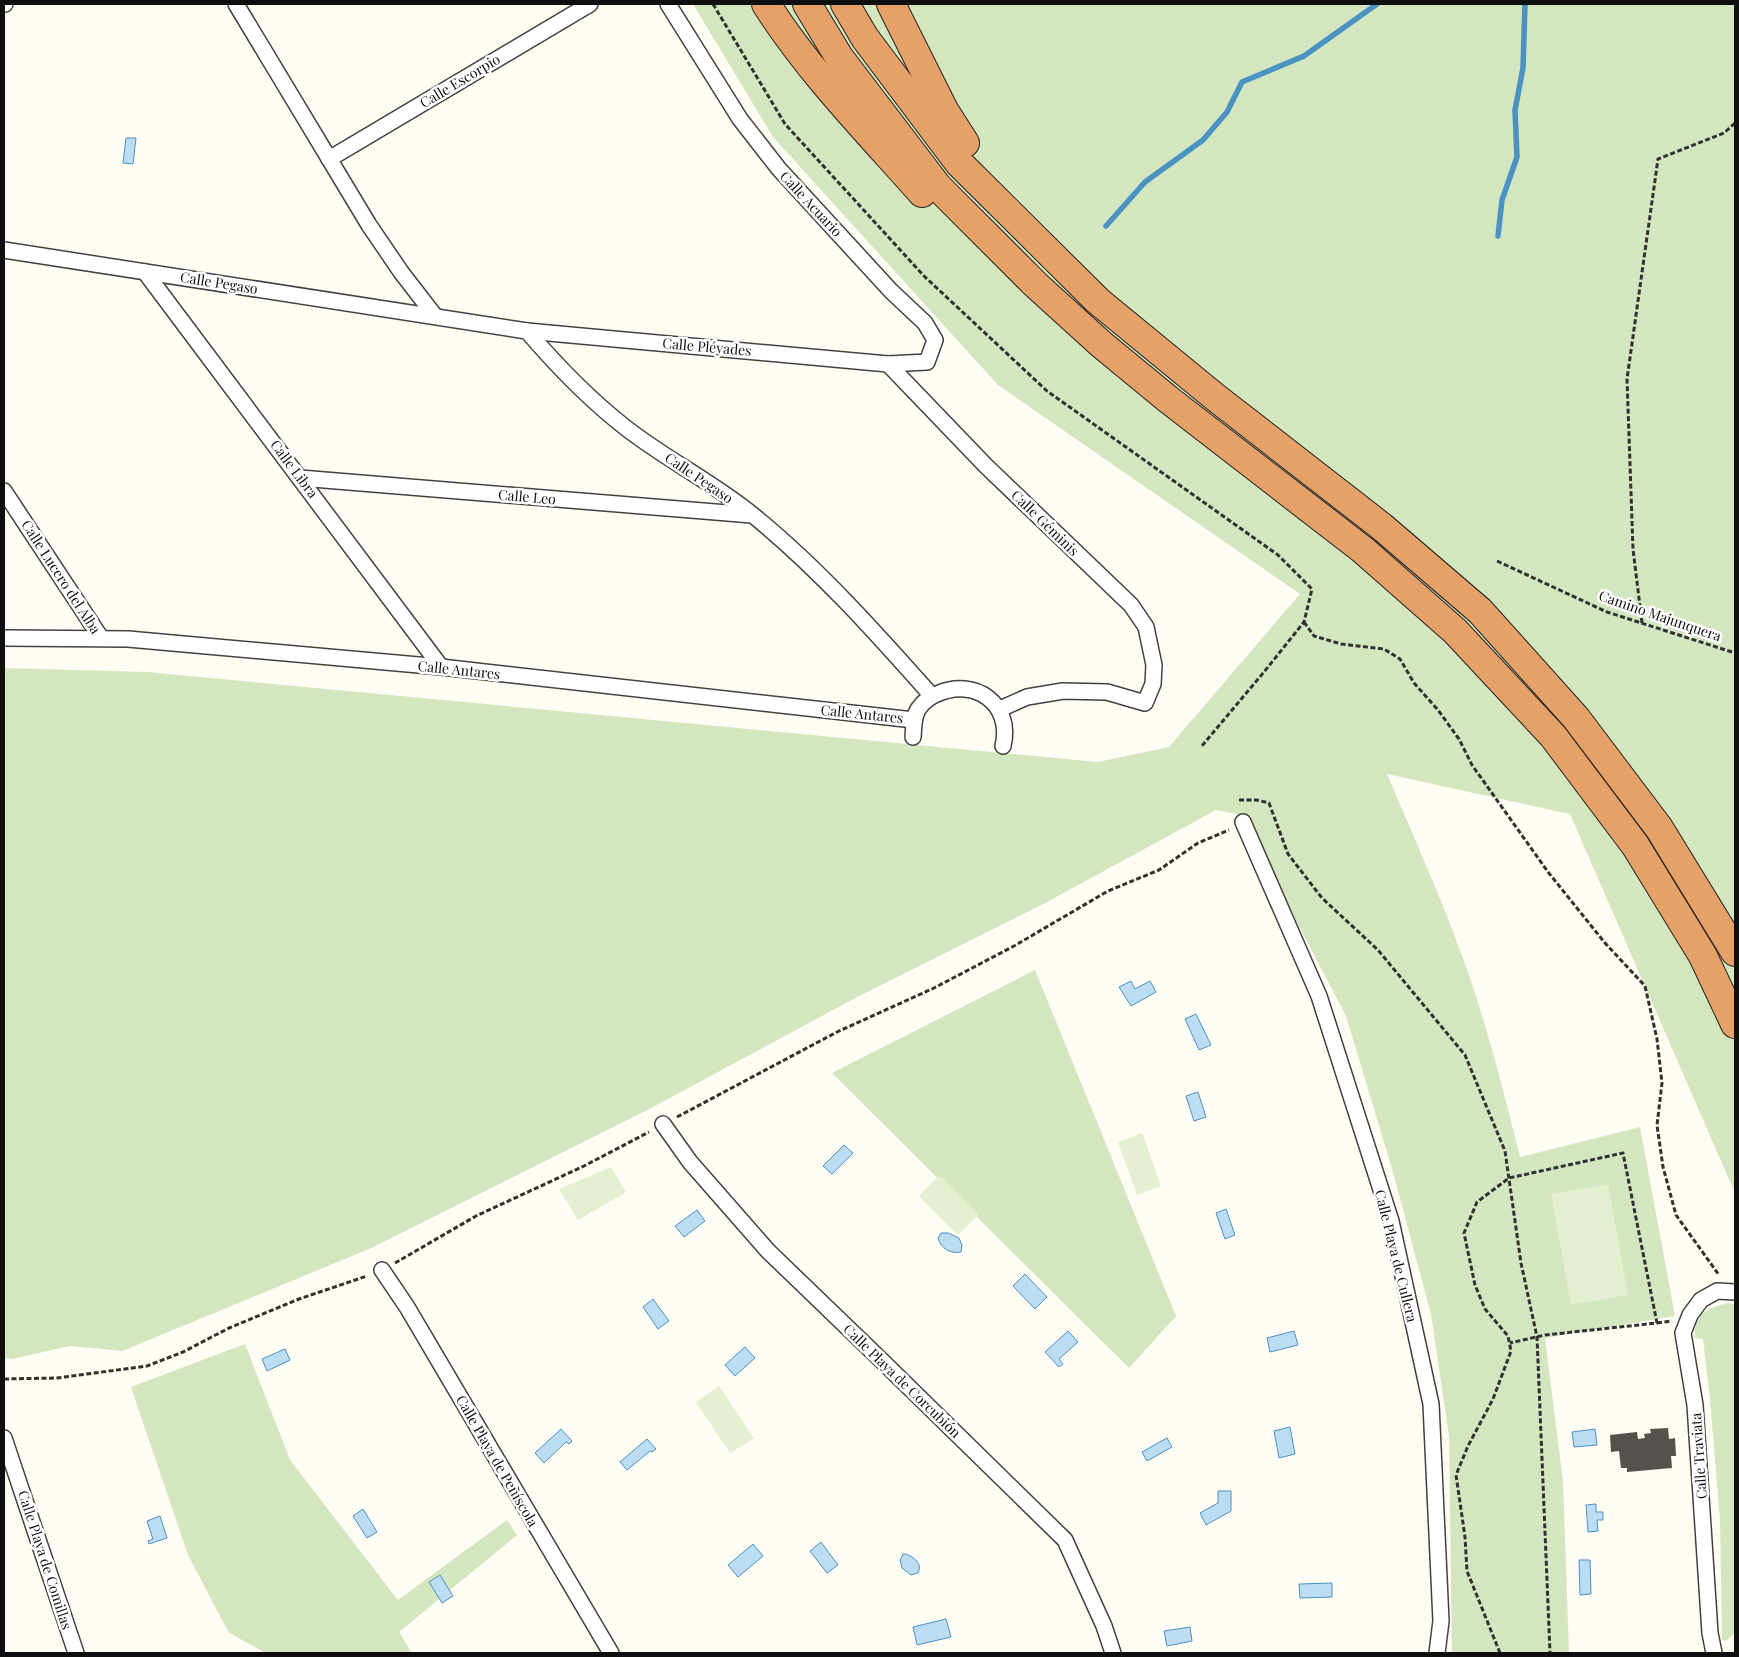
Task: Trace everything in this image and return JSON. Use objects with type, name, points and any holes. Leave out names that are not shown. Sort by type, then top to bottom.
[{"type":"highway","points":[[766,4],[780,26],[821,79],[928,201],[1024,300],[1093,360],[1169,400]]},
{"type":"highway","points":[[808,4],[838,57],[938,187],[1036,285],[1101,344],[1169,400],[1363,550],[1456,631],[1553,736],[1635,845],[1702,956],[1735,1024]]},
{"type":"highway","points":[[845,4],[865,38],[959,163],[1098,301],[1215,397],[1380,526],[1480,611],[1576,718],[1600,749],[1659,828],[1735,952]]},
{"type":"highway","points":[[891,4],[944,110],[978,164],[1098,301]]},
{"type":"street","points":[[236,4],[369,225],[435,316]]},
{"type":"street","name":"Calle Escorpio","points":[[329,158],[590,4]]},
{"type":"street","name":"Calle Acuario","points":[[668,4],[740,119],[779,169],[891,291],[924,323],[935,340],[927,362],[888,364]]},
{"type":"street","name":"Calle Pegaso","points":[[4,250],[526,331],[561,370],[626,428],[753,515],[798,554],[854,609],[932,696]]},
{"type":"street","name":"Calle Libra","points":[[145,272],[441,667]]},
{"type":"street","name":"Calle Pléyades","points":[[526,331],[888,364]]},
{"type":"street","name":"Calle Géminis","points":[[888,364],[986,466],[1131,605],[1146,627],[1154,665],[1153,684],[1145,703],[1107,692],[1063,691],[1027,697],[1000,709]]},
{"type":"street","name":"Calle Leo","points":[[300,478],[753,515]]},
{"type":"street","name":"Calle Lucero del Alba","points":[[4,491],[101,638]]},
{"type":"street","name":"Calle Antares","points":[[4,638],[128,639],[441,667],[914,720]]},
{"type":"street","points":[[932,696],[950,688],[968,688],[987,696],[1000,709],[1005,726],[1003,746]]},
{"type":"street","name":"Calle Antares","points":[[913,737],[914,720],[920,707],[932,696]]},
{"type":"street","name":"Calle Playa de Cullera","points":[[1239,824],[1319,996],[1391,1221],[1431,1404],[1441,1622],[1437,1653]]},
{"type":"street","name":"Calle Playa de Corcubión","points":[[663,1124],[690,1162],[768,1251],[1065,1540],[1104,1626],[1113,1653]]},
{"type":"street","name":"Calle Playa de Peñíscola","points":[[382,1270],[407,1307],[611,1653]]},
{"type":"street","name":"Calle Traviata","points":[[1714,1653],[1710,1633],[1695,1404],[1683,1333],[1690,1314],[1701,1300],[1717,1291],[1733,1292]]},
{"type":"street","name":"Calle Playa de Comillas","points":[[4,1438],[76,1653]]},
{"type":"path","points":[[712,4],[785,124],[924,276],[1047,391],[1278,555],[1312,589],[1304,622],[1201,747]]},
{"type":"path","points":[[1642,623],[1634,549],[1627,379],[1658,159],[1724,133],[1735,123]]},
{"type":"path","name":"Camino Majunquera","points":[[1496,561],[1607,612],[1735,653]]},
{"type":"path","points":[[1304,622],[1314,636],[1341,644],[1384,649],[1400,659],[1414,683],[1438,710],[1459,739],[1472,765],[1548,872],[1605,943],[1645,986],[1657,1039],[1662,1083],[1657,1125],[1662,1167],[1676,1215],[1733,1292]]},
{"type":"path","points":[[1239,800],[1257,800],[1269,803],[1288,854],[1322,898],[1378,950],[1465,1055],[1505,1151],[1521,1263],[1537,1337],[1550,1653]]},
{"type":"path","points":[[4,1379],[57,1378],[147,1366],[183,1352],[229,1328],[299,1299],[382,1270],[476,1216],[584,1166],[837,1032],[934,988],[1014,946],[1108,891],[1159,870],[1198,843],[1239,824]]},
{"type":"path","points":[[1500,1653],[1467,1571],[1465,1537],[1456,1475],[1468,1446],[1493,1399],[1511,1351],[1508,1336],[1485,1309],[1475,1285],[1464,1233],[1477,1202],[1509,1178],[1623,1153],[1657,1322],[1537,1337],[1510,1343]]},
{"type":"green space","points":[[693,4],[1735,4],[1735,1193],[1570,814],[1387,774],[1461,952],[1491,1045],[1520,1157],[1640,1127],[1675,1316],[1545,1338],[1563,1481],[1569,1653],[1452,1653],[1449,1436],[1431,1314],[1393,1172],[1346,1016],[1241,815],[1216,810],[1047,902],[859,996],[651,1108],[369,1249],[122,1351],[70,1346],[12,1359],[4,1358],[4,668],[147,672],[1098,762],[1169,747],[1300,594],[998,385],[773,137]]},
{"type":"green space","points":[[1035,970],[1176,1316],[1129,1368],[832,1073]]},
{"type":"green space","points":[[1142,1133],[1161,1186],[1137,1195],[1118,1142]]},
{"type":"green space","points":[[611,1167],[626,1192],[578,1220],[559,1189]]},
{"type":"green space","points":[[940,1175],[979,1214],[958,1235],[919,1196]]},
{"type":"green space","points":[[1608,1184],[1628,1295],[1571,1305],[1551,1194]]},
{"type":"green space","points":[[1730,1303],[1735,1305],[1735,1633],[1726,1641],[1722,1640],[1720,1520],[1710,1399],[1703,1339],[1695,1338],[1695,1330],[1700,1318],[1709,1309]]},
{"type":"green space","points":[[245,1344],[290,1460],[398,1600],[507,1520],[517,1535],[399,1632],[412,1653],[266,1653],[229,1633],[188,1555],[131,1387]]},
{"type":"green space","points":[[719,1386],[754,1438],[730,1453],[696,1402]]},
{"type":"water","points":[[126,138],[136,138],[133,164],[123,163]]},
{"type":"water","points":[[1131,981],[1135,989],[1150,981],[1156,992],[1131,1006],[1119,987]]},
{"type":"water","points":[[1196,1014],[1211,1045],[1199,1050],[1185,1019]]},
{"type":"water","points":[[1198,1092],[1206,1117],[1194,1121],[1186,1096]]},
{"type":"water","points":[[844,1145],[853,1153],[832,1174],[823,1166]]},
{"type":"water","points":[[1226,1209],[1235,1235],[1225,1239],[1216,1213]]},
{"type":"water","points":[[697,1210],[705,1221],[684,1237],[675,1226]]},
{"type":"water","points":[[941,1233],[948,1233],[959,1238],[962,1245],[961,1252],[950,1251],[944,1248],[938,1238]]},
{"type":"water","points":[[1025,1274],[1047,1297],[1035,1309],[1013,1286]]},
{"type":"water","points":[[653,1299],[669,1321],[658,1329],[643,1307]]},
{"type":"water","points":[[1068,1331],[1078,1342],[1059,1359],[1063,1364],[1059,1367],[1045,1352]]},
{"type":"water","points":[[1294,1331],[1298,1345],[1270,1352],[1267,1338]]},
{"type":"water","points":[[745,1347],[755,1358],[735,1376],[725,1365]]},
{"type":"water","points":[[285,1349],[290,1360],[267,1371],[262,1359]]},
{"type":"water","points":[[1290,1427],[1295,1454],[1279,1458],[1274,1431]]},
{"type":"water","points":[[561,1429],[572,1441],[569,1444],[566,1442],[544,1463],[535,1453]]},
{"type":"water","points":[[1595,1429],[1597,1445],[1574,1447],[1572,1432]]},
{"type":"water","points":[[1167,1438],[1172,1447],[1147,1461],[1142,1452]]},
{"type":"water","points":[[647,1439],[656,1449],[652,1452],[650,1451],[627,1470],[620,1462]]},
{"type":"water","points":[[1218,1491],[1231,1491],[1231,1511],[1206,1525],[1200,1513],[1218,1503]]},
{"type":"water","points":[[1596,1504],[1596,1512],[1603,1512],[1603,1520],[1597,1520],[1598,1531],[1588,1532],[1586,1505]]},
{"type":"water","points":[[363,1509],[377,1532],[367,1538],[353,1516]]},
{"type":"water","points":[[160,1516],[167,1538],[149,1544],[148,1541],[153,1539],[147,1521]]},
{"type":"water","points":[[821,1542],[838,1565],[827,1573],[810,1551]]},
{"type":"water","points":[[753,1544],[763,1556],[738,1577],[728,1565]]},
{"type":"water","points":[[903,1554],[909,1555],[917,1561],[919,1564],[918,1573],[911,1575],[902,1568],[900,1560]]},
{"type":"water","points":[[1579,1560],[1590,1560],[1591,1594],[1580,1595]]},
{"type":"water","points":[[440,1575],[453,1596],[442,1603],[429,1582]]},
{"type":"water","points":[[1332,1583],[1332,1597],[1300,1598],[1299,1584]]},
{"type":"water","points":[[946,1619],[951,1637],[917,1645],[913,1627]]},
{"type":"water","points":[[1190,1627],[1192,1641],[1167,1646],[1164,1631]]},
{"type":"building","points":[[1668,1428],[1669,1439],[1675,1438],[1676,1456],[1671,1456],[1672,1468],[1627,1472],[1627,1468],[1621,1468],[1619,1451],[1611,1452],[1610,1435],[1637,1432],[1638,1439],[1645,1438],[1644,1434],[1651,1433],[1650,1429]]},
{"type":"waterway","points":[[1106,226],[1145,182],[1203,140],[1227,112],[1242,82],[1304,56],[1377,4]]},
{"type":"waterway","points":[[1498,236],[1502,200],[1517,157],[1515,110],[1523,68],[1525,4]]}]
